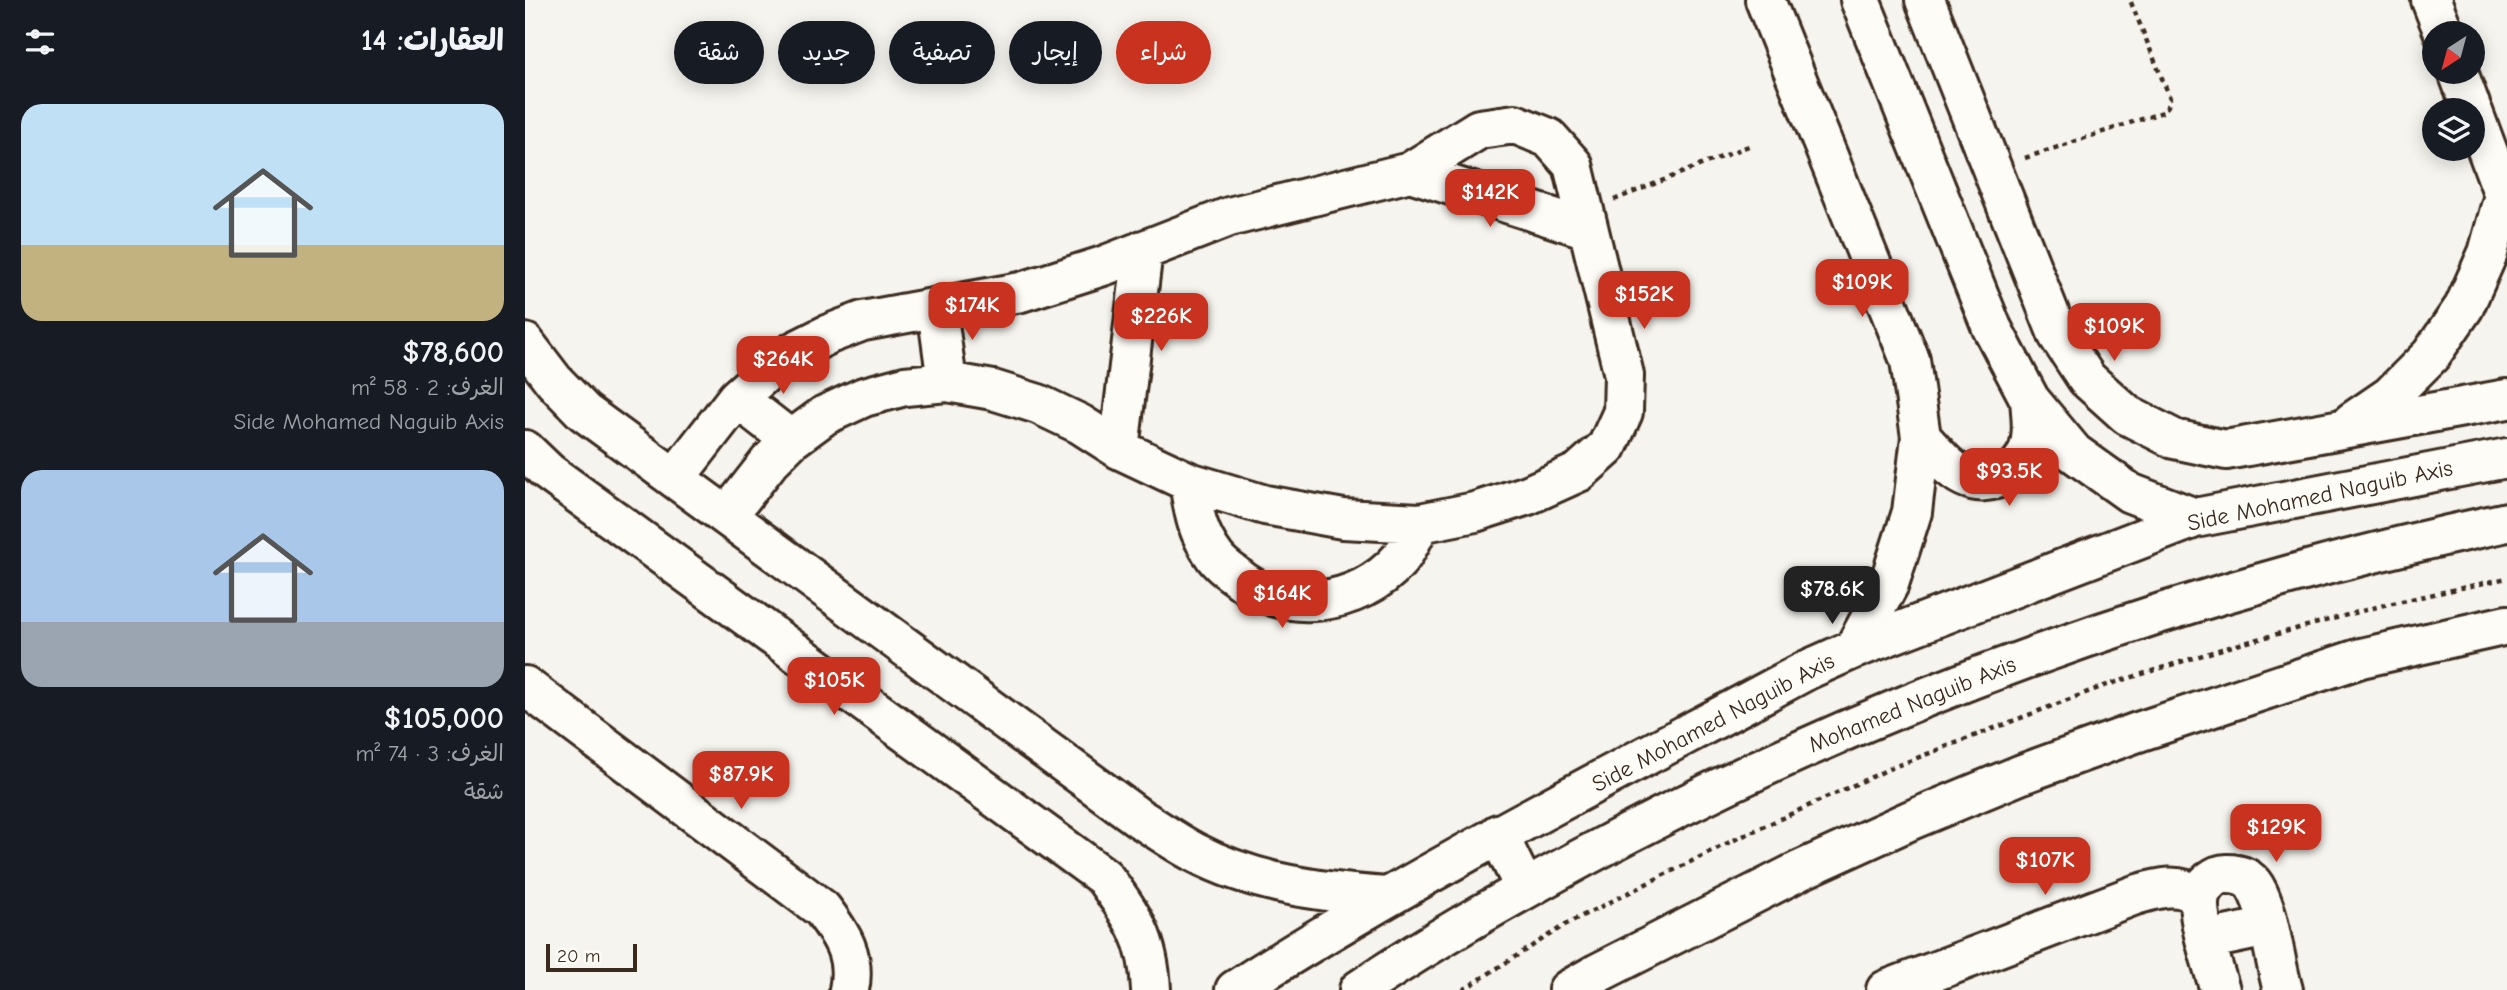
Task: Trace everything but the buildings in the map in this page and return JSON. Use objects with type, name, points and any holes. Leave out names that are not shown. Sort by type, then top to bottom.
[{"type":"street","points":[[1765,0],[1910,360],[1921,437],[1912,512],[1889,583],[1854,649]]},
{"type":"street","points":[[1860,0],[1992,328],[2031,400],[2074,453],[2130,493],[2195,517]]},
{"type":"street","points":[[1924,0],[2058,335],[2087,380],[2127,415],[2174,439],[2226,450],[2507,399]]},
{"type":"street","points":[[2431,0],[2439,21]]},
{"type":"street","points":[[675,478],[737,398],[775,366],[795,351],[863,321],[1021,292],[1093,270],[1230,217],[1410,172],[1479,128],[1515,124],[1549,138],[1573,165],[1624,375],[1623,412],[1607,447],[1579,472],[1528,495],[1475,512],[1420,523],[1343,519],[1265,505],[1189,482],[1119,449],[1080,424],[1038,404],[993,390],[947,382],[905,386],[864,397],[825,415],[791,440],[770,461],[727,516]]},
{"type":"street","points":[[2341,429],[2389,396],[2431,355],[2464,307],[2488,253],[2505,199],[2485,146]]},
{"type":"street","points":[[1410,172],[1586,221]]},
{"type":"street","points":[[1119,449],[1143,250]]},
{"type":"street","points":[[937,309],[947,382]]},
{"type":"street","points":[[525,343],[554,381],[584,412],[1139,818],[1195,852],[1256,878],[1321,892],[1387,897]]},
{"type":"street","points":[[737,398],[791,440]]},
{"type":"street","points":[[1921,437],[1949,468],[1972,481],[1998,480],[2020,466],[2031,442],[2031,400]]},
{"type":"street","points":[[525,450],[548,472],[1104,877],[1133,916],[1150,962],[1151,990]]},
{"type":"street","name":"Side Mohamed Naguib Axis","points":[[1235,990],[1387,897],[1498,834],[1807,670],[1854,649],[2195,517],[2507,458]]},
{"type":"street","points":[[1189,482],[1195,523],[1216,559],[1248,587],[1287,601],[1329,601],[1368,587],[1400,560],[1420,523]]},
{"type":"street","name":"Mohamed Naguib Axis","points":[[1359,990],[1399,963],[1525,889],[1645,824],[1768,764],[1893,709],[2021,659],[2150,615],[2281,576],[2414,542],[2507,523]]},
{"type":"street","points":[[1568,990],[1801,870],[1910,820],[2022,774],[2135,733],[2361,658],[2507,625]]},
{"type":"street","points":[[525,686],[822,909],[845,939],[852,976],[849,990]]},
{"type":"street","points":[[1498,834],[1525,889]]},
{"type":"street","points":[[2220,990],[2206,940],[2199,896],[2208,882],[2222,874],[2239,874],[2253,883],[2261,898],[2283,990]]},
{"type":"street","points":[[1886,990],[2135,895],[2175,886],[2188,889],[2199,896]]},
{"type":"street","points":[[2206,940],[2268,928]]},
{"type":"path","points":[[1992,169],[2166,110],[2170,98],[2130,0]]},
{"type":"path","points":[[1586,221],[1751,145]]},
{"type":"path","points":[[1463,990],[1568,923],[1732,841],[1891,768],[2101,687],[2223,649],[2384,605],[2507,578]]}]
